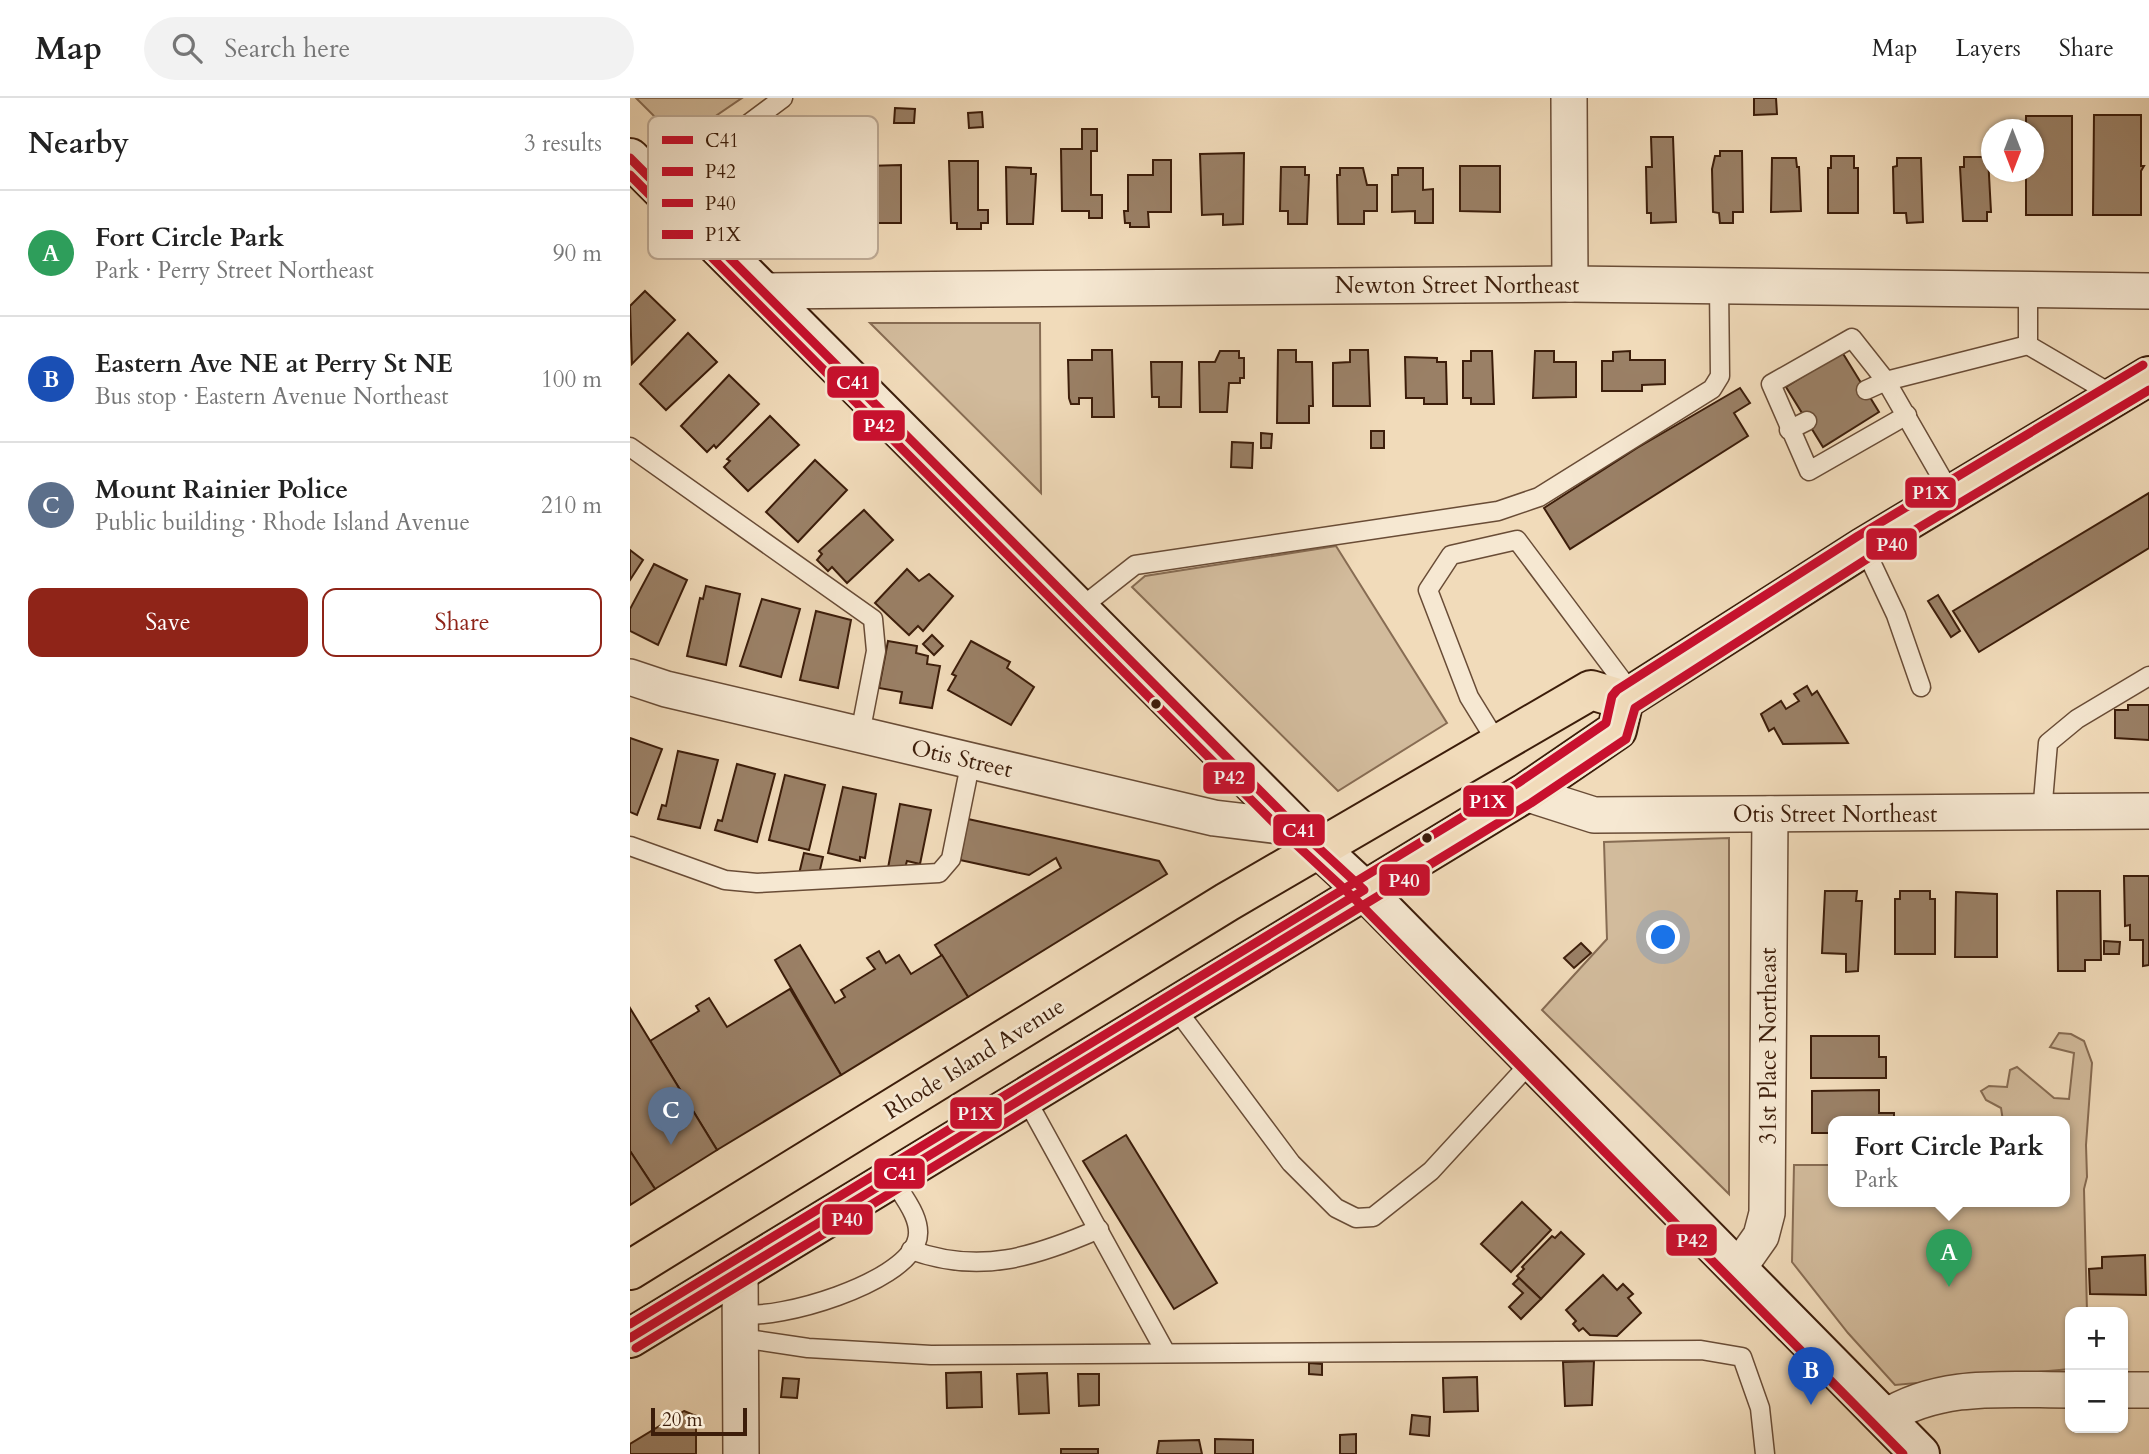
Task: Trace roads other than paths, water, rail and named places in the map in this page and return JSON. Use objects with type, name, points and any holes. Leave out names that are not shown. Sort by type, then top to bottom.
[{"type":"main road","points":[[630,158],[648,176]]},
{"type":"main road","points":[[733,259],[1079,609],[1309,839],[1364,890],[1920,1454]]},
{"type":"main road","points":[[630,1338],[1525,793],[1617,730],[1629,697],[1864,547],[2149,376]]},
{"type":"main road","name":"Rhode Island Avenue","points":[[630,1270],[1227,902],[1309,839],[1498,744],[1591,690],[1629,697]]},
{"type":"street","points":[[1569,98],[1570,284]]},
{"type":"street","name":"Newton Street Northeast","points":[[765,290],[1570,284],[2149,291]]},
{"type":"street","name":"Otis Street","points":[[630,677],[666,689],[1309,839]]},
{"type":"street","name":"Otis Street Northeast","points":[[1525,793],[1594,815],[2149,811]]},
{"type":"street","name":"31st Place Northeast","points":[[1737,1270],[1761,1236],[1767,1213],[1770,814]]},
{"type":"street","points":[[740,1273],[741,1454]]},
{"type":"street","points":[[1884,1418],[1915,1401],[1960,1390],[2065,1390]]},
{"type":"street","points":[[2128,1390],[2149,1390]]},
{"type":"lane","points":[[759,116],[783,98]]},
{"type":"lane","points":[[1079,609],[1135,565],[1498,511],[1539,497],[1712,389],[1720,376],[1719,285]]},
{"type":"lane","points":[[2028,288],[2028,345]]},
{"type":"lane","points":[[1908,415],[1809,471],[1771,384],[1852,338],[1886,381],[1908,415],[1951,494]]},
{"type":"lane","points":[[1866,390],[1886,381],[2028,345],[2115,396]]},
{"type":"lane","points":[[1789,430],[1807,421]]},
{"type":"lane","points":[[630,447],[873,619],[876,651],[860,734]]},
{"type":"lane","points":[[1498,744],[1469,697],[1428,590],[1451,555],[1517,540],[1629,697]]},
{"type":"lane","points":[[1864,547],[1896,615],[1921,687]]},
{"type":"lane","points":[[2042,813],[2048,743],[2077,719],[2149,676]]},
{"type":"lane","points":[[630,846],[724,880],[757,883],[939,873],[951,859],[971,760]]},
{"type":"lane","points":[[1174,1006],[1292,1163],[1336,1208],[1356,1218],[1373,1217],[1431,1171],[1532,1062]]},
{"type":"lane","points":[[1025,1097],[1166,1353]]},
{"type":"lane","points":[[741,1326],[768,1314],[815,1306],[869,1282],[903,1261],[917,1242],[917,1224],[892,1179]]},
{"type":"lane","points":[[911,1250],[940,1261],[985,1263],[1041,1254],[1099,1229]]},
{"type":"lane","points":[[741,1326],[808,1348],[931,1354],[1701,1350],[1742,1357],[1760,1408],[1765,1454]]},
{"type":"place","name":"Mount Rainier Police","points":[[671,1145]]},
{"type":"place","name":"Fort Circle Park","points":[[1949,1287]]},
{"type":"place","name":"Eastern Ave NE at Perry St NE","points":[[1811,1405]]}]
